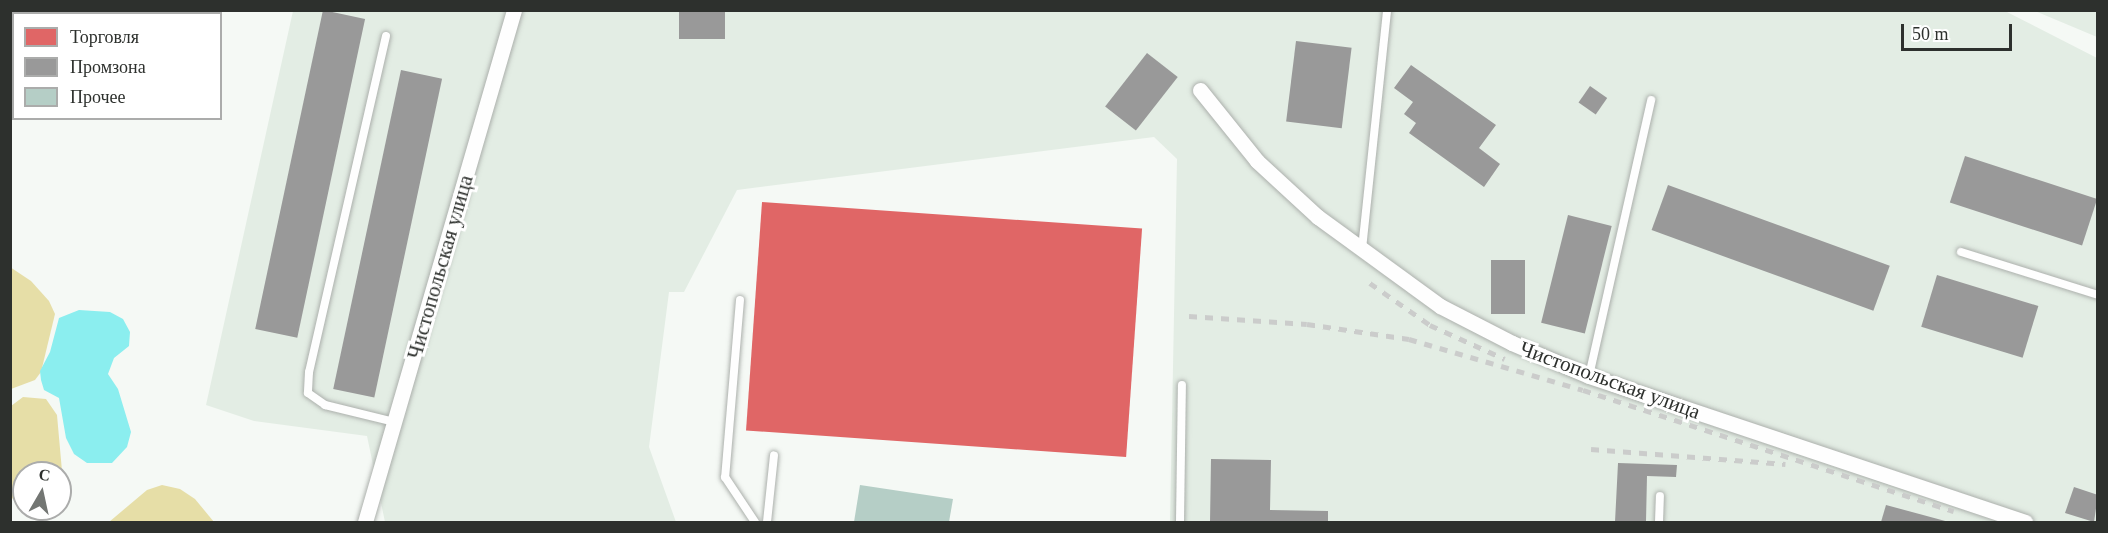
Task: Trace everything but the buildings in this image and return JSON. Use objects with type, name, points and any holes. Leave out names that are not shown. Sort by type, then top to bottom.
[{"type":"street","name":"Чистопольская улица","points":[[365,522],[396,422],[514,10]]},
{"type":"street","name":"Чистопольская улица","points":[[1200,90],[1257,161],[1318,217],[1440,306],[1512,343],[1589,376],[2025,522]]},
{"type":"lane","points":[[1362,249],[1387,10]]},
{"type":"lane","points":[[386,36],[309,372],[308,393],[325,405],[396,422]]},
{"type":"lane","points":[[1589,376],[1651,100]]},
{"type":"lane","points":[[1961,252],[2097,295]]},
{"type":"lane","points":[[740,300],[725,477],[755,522]]},
{"type":"lane","points":[[1180,522],[1182,385]]},
{"type":"lane","points":[[766,522],[774,455]]},
{"type":"lane","points":[[1659,522],[1660,496]]},
{"type":"shaded area","points":[[2003,10],[2097,58],[2097,522],[1170,522],[1177,159],[1154,137],[737,190],[684,292],[669,292],[649,447],[676,522],[385,522],[367,436],[254,421],[206,405],[293,11]]},
{"type":"shaded area","points":[[2035,11],[2097,11],[2097,37]]},
{"type":"shaded area","points":[[10,267],[31,281],[49,301],[55,314],[41,372],[35,380],[11,389]]},
{"type":"shaded area","points":[[23,397],[46,399],[57,415],[61,461],[12,461],[11,499],[11,406]]},
{"type":"shaded area","points":[[162,485],[180,489],[195,499],[214,522],[109,522],[147,490]]},
{"type":"water","points":[[11,10],[139,10],[12,12],[12,16]]},
{"type":"water","points":[[79,310],[110,312],[123,319],[130,332],[129,346],[114,358],[108,374],[118,389],[131,432],[127,447],[112,463],[87,463],[74,454],[66,438],[59,398],[44,390],[41,380],[40,371],[50,352],[59,318]]},
{"type":"railway","points":[[1370,283],[1430,325],[1505,359]]},
{"type":"railway","points":[[1189,316],[1307,324],[1409,339],[1583,390],[1954,511]]},
{"type":"railway","points":[[1591,449],[1785,464]]}]
